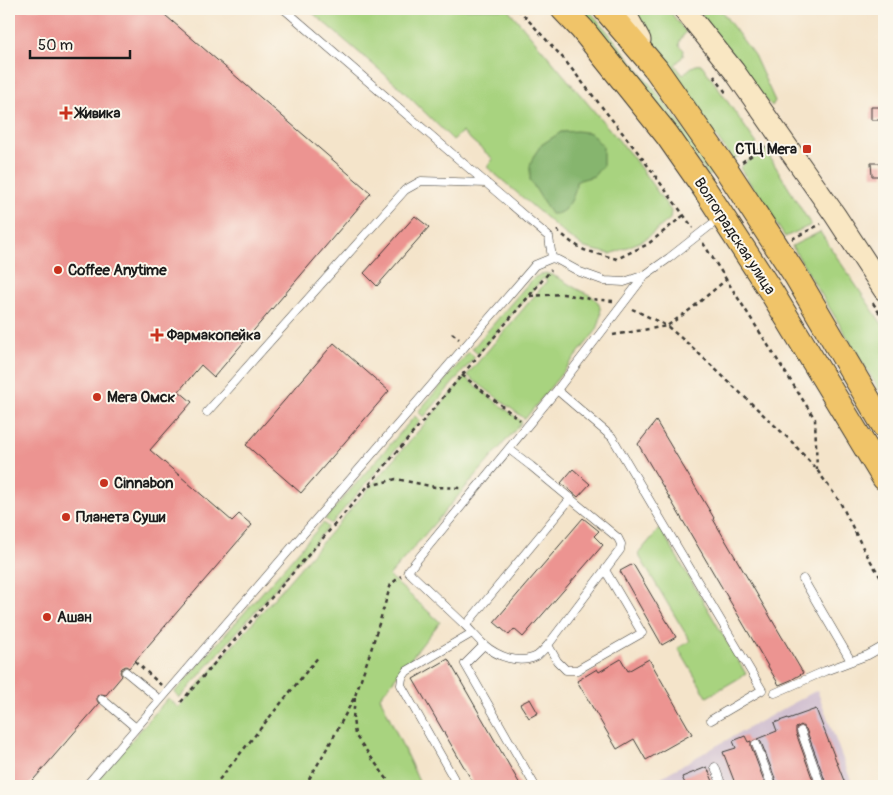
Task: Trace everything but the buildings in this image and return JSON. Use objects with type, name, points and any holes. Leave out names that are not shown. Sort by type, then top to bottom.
[{"type":"main road","name":"Волгоградская улица","points":[[563,9],[582,29],[667,135],[723,216],[884,478]]},
{"type":"main road","name":"Волгоградская улица","points":[[605,9],[656,69],[778,247],[883,423]]},
{"type":"main road","points":[[623,9],[656,69]]},
{"type":"main road","points":[[692,14],[835,216],[884,290]]},
{"type":"lane","points":[[284,9],[549,237],[555,259]]},
{"type":"lane","points":[[207,412],[405,190],[421,181],[486,183]]},
{"type":"lane","points":[[509,449],[571,498],[618,538],[621,544],[620,550],[548,645],[538,655],[524,660],[510,659],[484,645],[466,625],[408,571],[557,390],[645,275],[723,216]]},
{"type":"lane","points":[[86,786],[535,265],[555,259],[580,272],[605,281],[624,282],[645,275]]},
{"type":"lane","points":[[557,390],[612,437],[762,690],[711,720]]},
{"type":"lane","points":[[466,625],[571,498]]},
{"type":"lane","points":[[548,645],[557,661],[566,670],[577,670],[642,632],[605,570]]},
{"type":"lane","points":[[803,579],[851,661]]},
{"type":"lane","points":[[458,786],[401,685],[402,678],[408,671],[472,632]]},
{"type":"lane","points":[[484,645],[465,664],[535,786]]},
{"type":"lane","points":[[775,693],[851,661],[868,656],[884,646]]},
{"type":"lane","points":[[126,672],[160,700]]},
{"type":"lane","points":[[102,700],[136,728]]},
{"type":"lane","points":[[801,731],[821,786]]},
{"type":"lane","points":[[756,744],[772,786]]},
{"type":"lane","points":[[715,767],[722,786]]},
{"type":"path","points":[[518,9],[564,58],[640,155],[698,234],[815,419],[817,470]]},
{"type":"path","points":[[739,164],[766,146]]},
{"type":"path","points":[[556,229],[584,250],[617,259],[648,244],[684,215]]},
{"type":"path","points":[[790,240],[828,220]]},
{"type":"path","points":[[181,702],[530,296],[555,259]]},
{"type":"path","points":[[598,337],[667,326],[727,279]]},
{"type":"path","points":[[530,296],[563,294],[611,301],[622,304],[667,326],[694,348],[791,441],[817,470],[840,502],[864,550],[884,583]]},
{"type":"path","points":[[462,375],[528,426]]},
{"type":"path","points":[[368,486],[396,480],[436,488],[477,488]]},
{"type":"path","points":[[306,786],[355,696],[392,584],[408,571]]},
{"type":"path","points":[[214,786],[319,656]]},
{"type":"path","points":[[135,661],[161,684]]},
{"type":"path","points":[[355,696],[353,718],[355,735],[392,786]]},
{"type":"shaded area","points":[[817,690],[853,786],[645,786],[716,746]]},
{"type":"green space","points":[[308,9],[508,9],[632,156],[671,211],[670,219],[644,240],[611,254],[585,248],[565,234],[487,167],[493,159],[462,132],[453,140],[396,84]]},
{"type":"green space","points":[[576,9],[588,9],[654,89],[716,172],[709,176]]},
{"type":"green space","points":[[627,9],[668,9],[686,32],[679,45],[684,50],[683,56],[675,65],[683,75],[694,66],[702,65],[757,144],[733,160],[642,35]]},
{"type":"green space","points":[[707,9],[720,9],[754,55],[775,101],[772,106],[744,78],[701,16]]},
{"type":"green space","points":[[577,131],[591,133],[603,147],[603,165],[594,176],[576,182],[574,195],[566,208],[559,213],[551,214],[530,180],[530,166],[533,157],[541,145],[561,132]]},
{"type":"green space","points":[[765,149],[811,225],[785,237],[740,168]]},
{"type":"green space","points":[[820,232],[884,327],[884,398],[792,246]]},
{"type":"green space","points":[[545,273],[558,278],[597,301],[600,319],[596,331],[525,419],[467,375],[547,281],[543,278],[478,354],[472,349],[526,286],[535,277]]},
{"type":"green space","points":[[469,352],[475,357],[424,417],[418,412]]},
{"type":"green space","points":[[465,377],[522,422],[389,576],[440,622],[380,697],[421,786],[92,786],[168,698],[179,708]]},
{"type":"green space","points":[[415,416],[420,421],[331,524],[325,519]]},
{"type":"green space","points":[[323,523],[328,527],[180,698],[174,693]]},
{"type":"green space","points":[[660,528],[746,674],[707,697],[678,648],[690,641],[638,554]]},
{"type":"place","name":"Живика","points":[[66,113]]},
{"type":"place","name":"СТЦ Мега","points":[[807,149]]},
{"type":"place","name":"Coffee Anytime","points":[[58,270]]},
{"type":"place","name":"Фармакопейка","points":[[157,335]]},
{"type":"place","name":"Мега Омск","points":[[97,397]]},
{"type":"place","name":"Cinnabon","points":[[104,483]]},
{"type":"place","name":"Планета Суши","points":[[66,517]]},
{"type":"place","name":"Ашан","points":[[47,617]]}]
